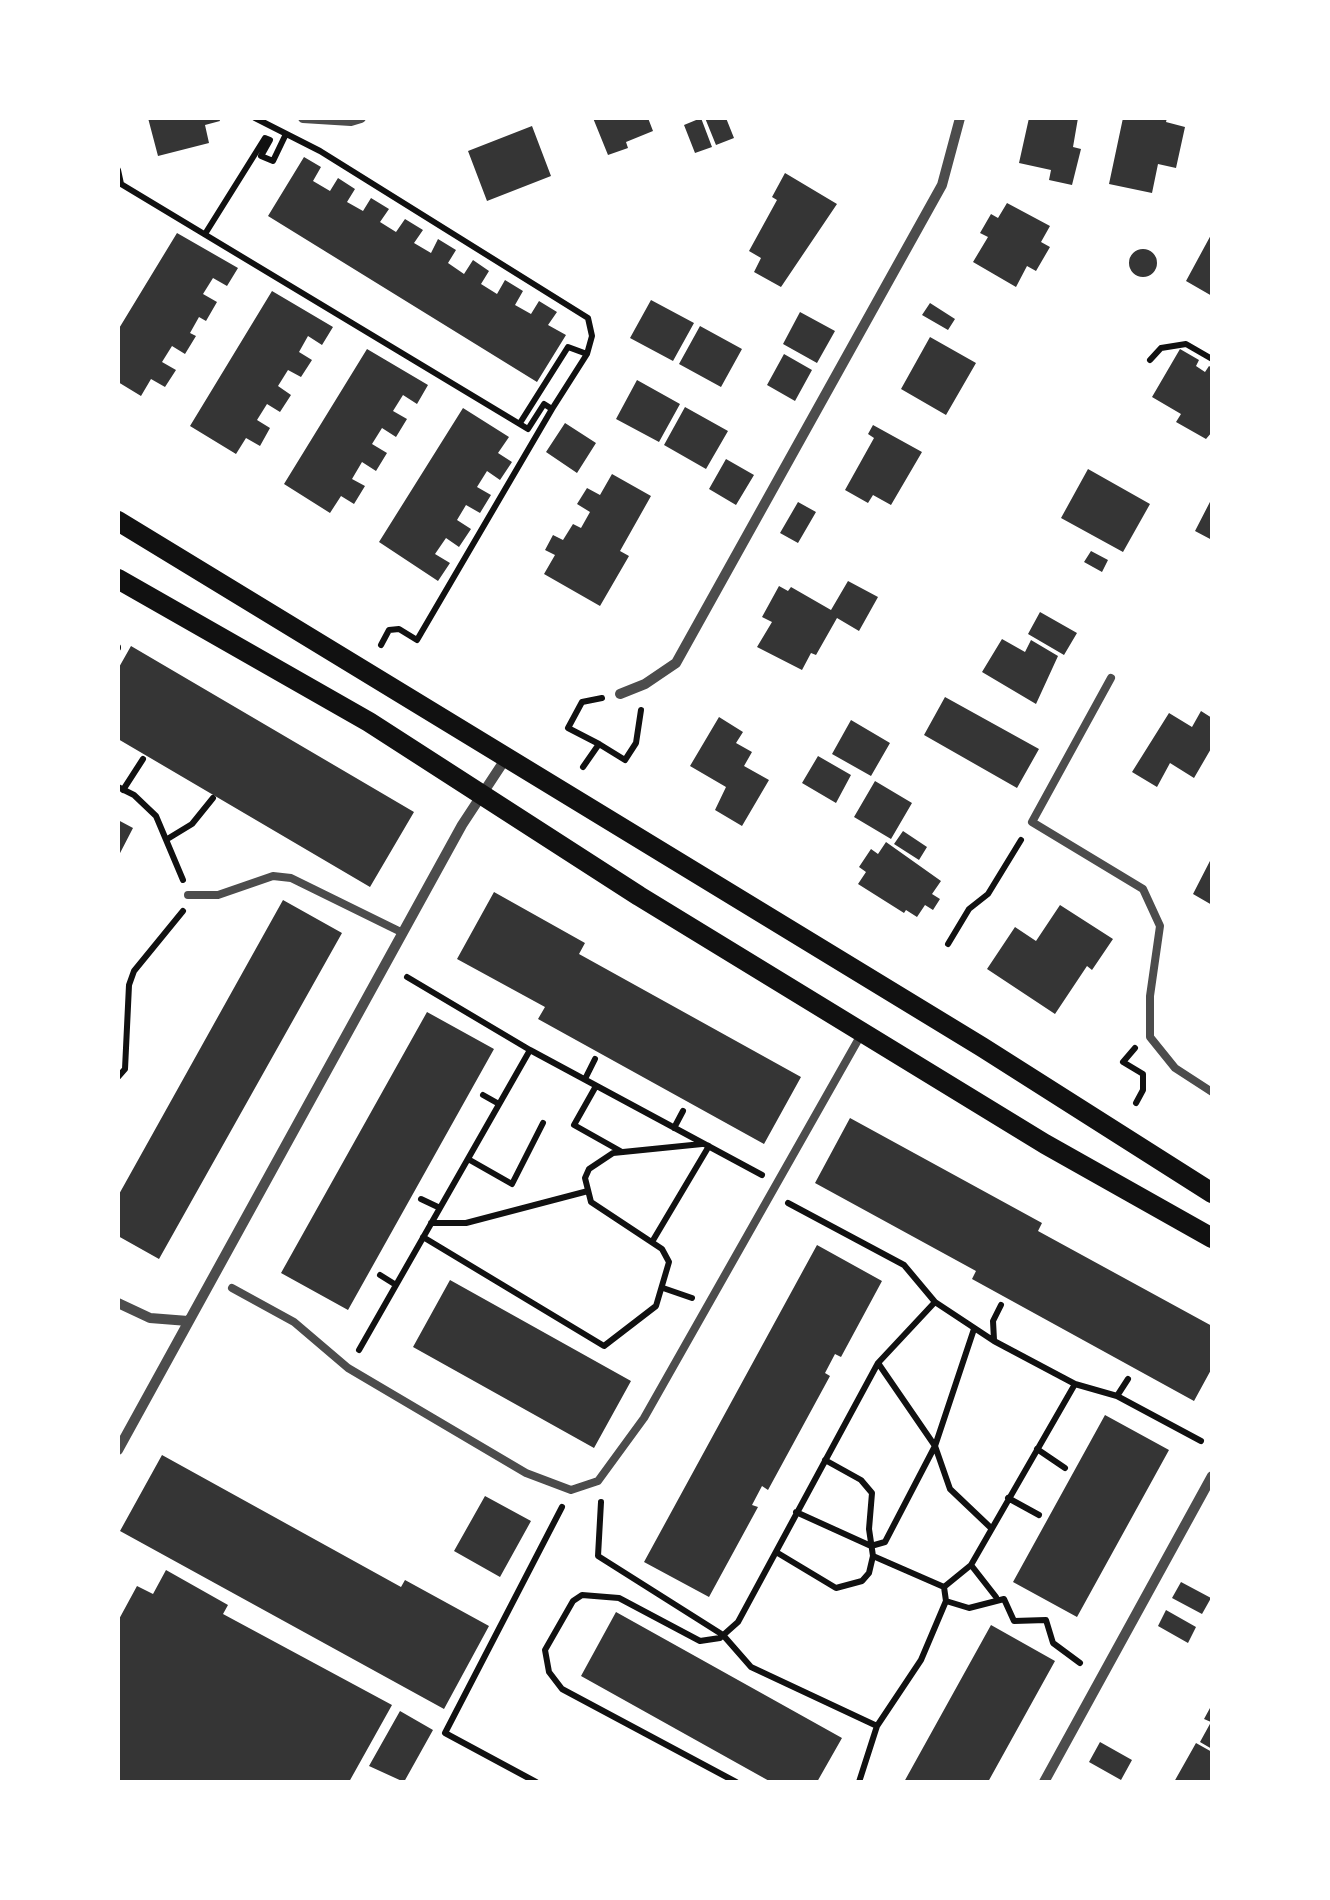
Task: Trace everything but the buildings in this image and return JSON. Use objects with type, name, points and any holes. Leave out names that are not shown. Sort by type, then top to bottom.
[{"type":"main road","points":[[118,522],[1117,1130],[1212,1193]]},
{"type":"main road","points":[[118,578],[369,722],[862,1032],[1212,1238]]},
{"type":"street","points":[[303,118],[361,118]]},
{"type":"street","points":[[621,694],[645,684],[676,662],[942,185],[960,118]]},
{"type":"street","points":[[118,1450],[403,933],[506,757]]},
{"type":"street","points":[[118,1303],[150,1318],[188,1321]]},
{"type":"street","points":[[1044,1782],[1212,1476]]},
{"type":"lane","points":[[1111,678],[1032,822],[1144,889],[1160,926],[1150,996],[1150,1037],[1175,1068],[1212,1092]]},
{"type":"lane","points":[[188,895],[218,896],[273,876],[291,878],[403,933]]},
{"type":"lane","points":[[232,1288],[294,1322],[348,1368],[526,1474],[571,1490],[598,1481],[644,1418],[862,1032]]},
{"type":"path","points":[[254,118],[320,150],[588,318],[592,336],[587,354],[417,640],[399,629],[389,630],[381,645]]},
{"type":"path","points":[[205,234],[265,138],[270,140],[261,156],[272,161],[285,136]]},
{"type":"path","points":[[118,170],[121,184],[528,428],[544,404],[552,409]]},
{"type":"path","points":[[1150,360],[1160,348],[1186,344],[1212,359]]},
{"type":"path","points":[[520,423],[568,347],[587,354]]},
{"type":"path","points":[[621,694],[582,702],[568,728],[624,760],[636,743],[645,684]]},
{"type":"path","points":[[583,767],[599,744]]},
{"type":"path","points":[[118,1077],[125,1069],[129,986],[134,971],[142,956],[173,927],[188,895],[169,838],[156,816],[120,789],[143,759]]},
{"type":"path","points":[[169,838],[192,824],[213,798]]},
{"type":"path","points":[[948,944],[969,909],[988,894],[1032,822]]},
{"type":"path","points":[[407,977],[530,1050],[776,1182]]},
{"type":"path","points":[[1136,1103],[1143,1090],[1143,1074],[1123,1062],[1150,1037]]},
{"type":"path","points":[[348,1368],[530,1050]]},
{"type":"path","points":[[584,1080],[595,1059]]},
{"type":"path","points":[[596,1086],[574,1125],[623,1152]]},
{"type":"path","points":[[483,1095],[499,1104]]},
{"type":"path","points":[[674,1128],[683,1111]]},
{"type":"path","points":[[468,1159],[512,1184],[543,1124]]},
{"type":"path","points":[[423,1238],[604,1346],[656,1306],[670,1262],[652,1242],[599,1210],[588,1191],[589,1169],[598,1160],[623,1152],[705,1145]]},
{"type":"path","points":[[652,1242],[705,1145]]},
{"type":"path","points":[[431,1223],[466,1222],[588,1191]]},
{"type":"path","points":[[769,1193],[904,1265],[935,1302],[994,1341],[1076,1384],[1117,1396],[1201,1440]]},
{"type":"path","points":[[421,1199],[440,1208]]},
{"type":"path","points":[[380,1275],[396,1285]]},
{"type":"path","points":[[736,1782],[562,1690],[549,1672],[545,1650],[572,1601],[596,1594],[618,1598],[688,1638],[712,1641],[723,1635],[751,1605],[796,1512],[878,1363],[935,1302]]},
{"type":"path","points":[[994,1341],[994,1320],[1002,1305]]},
{"type":"path","points":[[796,1512],[871,1546],[885,1542],[936,1446],[974,1328]]},
{"type":"path","points":[[878,1363],[896,1385],[906,1410],[936,1446],[950,1490],[991,1528]]},
{"type":"path","points":[[1117,1396],[1128,1378]]},
{"type":"path","points":[[944,1587],[971,1565],[1076,1384]]},
{"type":"path","points":[[1036,1449],[1065,1468]]},
{"type":"path","points":[[776,1552],[836,1588],[870,1574],[872,1493],[862,1480],[825,1460]]},
{"type":"path","points":[[598,1481],[603,1522],[596,1544],[598,1556],[723,1635],[750,1667],[876,1726]]},
{"type":"path","points":[[536,1782],[444,1733],[571,1490]]},
{"type":"path","points":[[1008,1498],[1039,1515]]},
{"type":"path","points":[[873,1556],[944,1587]]},
{"type":"path","points":[[971,1565],[997,1598],[1009,1604],[1011,1618],[1018,1623],[1046,1620],[1052,1643],[1080,1663]]},
{"type":"path","points":[[860,1782],[876,1726],[908,1684],[946,1601],[944,1587]]},
{"type":"path","points":[[946,1601],[969,1608],[997,1598]]}]
